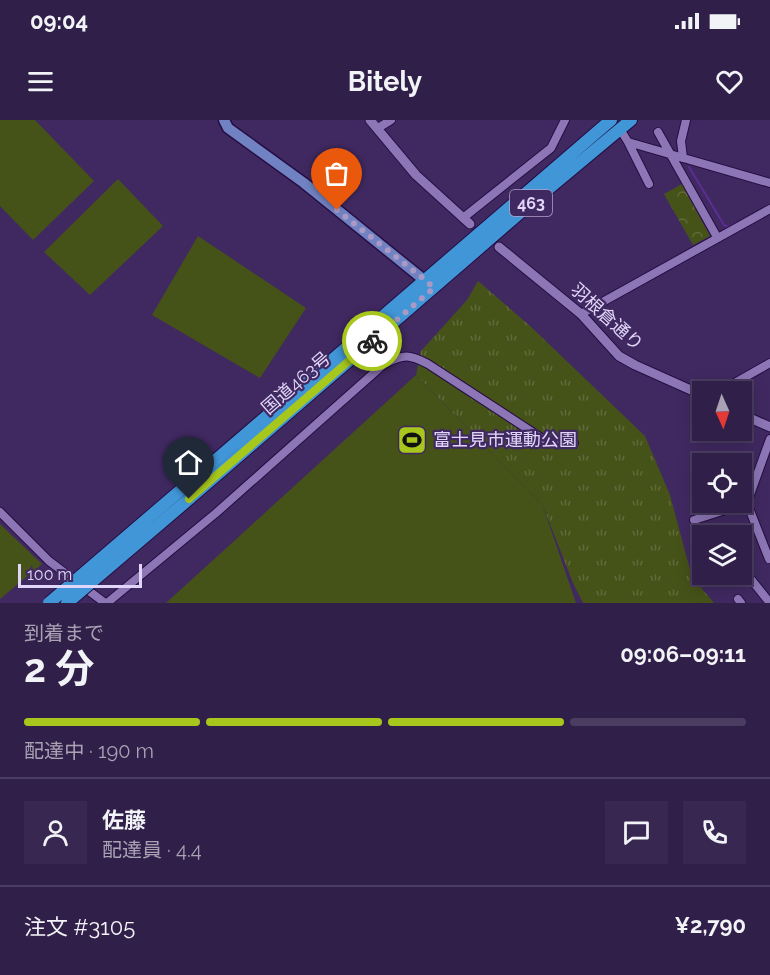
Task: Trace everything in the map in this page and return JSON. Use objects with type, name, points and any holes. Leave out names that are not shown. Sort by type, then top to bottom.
[{"type":"highway","name":"国道463号","points":[[67,603],[424,279],[615,125],[631,120]]},
{"type":"highway","name":"国道463号","points":[[49,603],[434,288],[529,205],[615,125]]},
{"type":"main road","points":[[224,120],[228,128],[304,183],[434,288]]},
{"type":"street","points":[[370,120],[416,175],[466,221],[551,148],[565,120]]},
{"type":"street","points":[[378,128],[391,120]]},
{"type":"street","points":[[683,158],[681,141],[686,120]]},
{"type":"street","points":[[615,125],[628,142],[649,183]]},
{"type":"street","points":[[658,132],[717,237]]},
{"type":"street","points":[[628,142],[770,183]]},
{"type":"street","points":[[581,314],[770,209]]},
{"type":"street","name":"羽根倉通り","points":[[499,247],[581,314],[620,356],[692,391]]},
{"type":"street","points":[[0,512],[49,561],[106,603],[216,513],[384,364],[407,355],[428,364],[549,443],[574,443]]},
{"type":"street","points":[[738,381],[770,363]]},
{"type":"street","points":[[752,419],[770,427]]},
{"type":"street","points":[[752,489],[770,439]]},
{"type":"street","points":[[694,520],[716,513]]},
{"type":"street","points":[[751,513],[770,558]]},
{"type":"street","points":[[752,580],[770,603]]},
{"type":"green space","points":[[0,120],[35,120],[94,181],[33,240],[0,206]]},
{"type":"green space","points":[[118,179],[163,226],[90,295],[44,252]]},
{"type":"green space","points":[[682,184],[710,236],[693,245],[664,194]]},
{"type":"green space","points":[[198,236],[306,308],[260,378],[152,315]]},
{"type":"green space","points":[[478,281],[529,325],[645,436],[670,495],[692,577],[692,585],[699,585],[714,603],[583,603],[543,506],[416,375],[421,351],[467,300]]},
{"type":"green space","name":"富士見市運動公園","points":[[416,375],[543,506],[576,603],[166,603]]},
{"type":"green space","points":[[0,524],[42,564],[0,599]]},
{"type":"waterway","points":[[689,167],[724,225],[728,227],[749,217]]},
{"type":"way so far","points":[[337,210],[434,288],[372,341]]},
{"type":"place","name":"富士見市運動公園","points":[[412,440]]},
{"type":"route","points":[[189,499],[372,341]]}]
